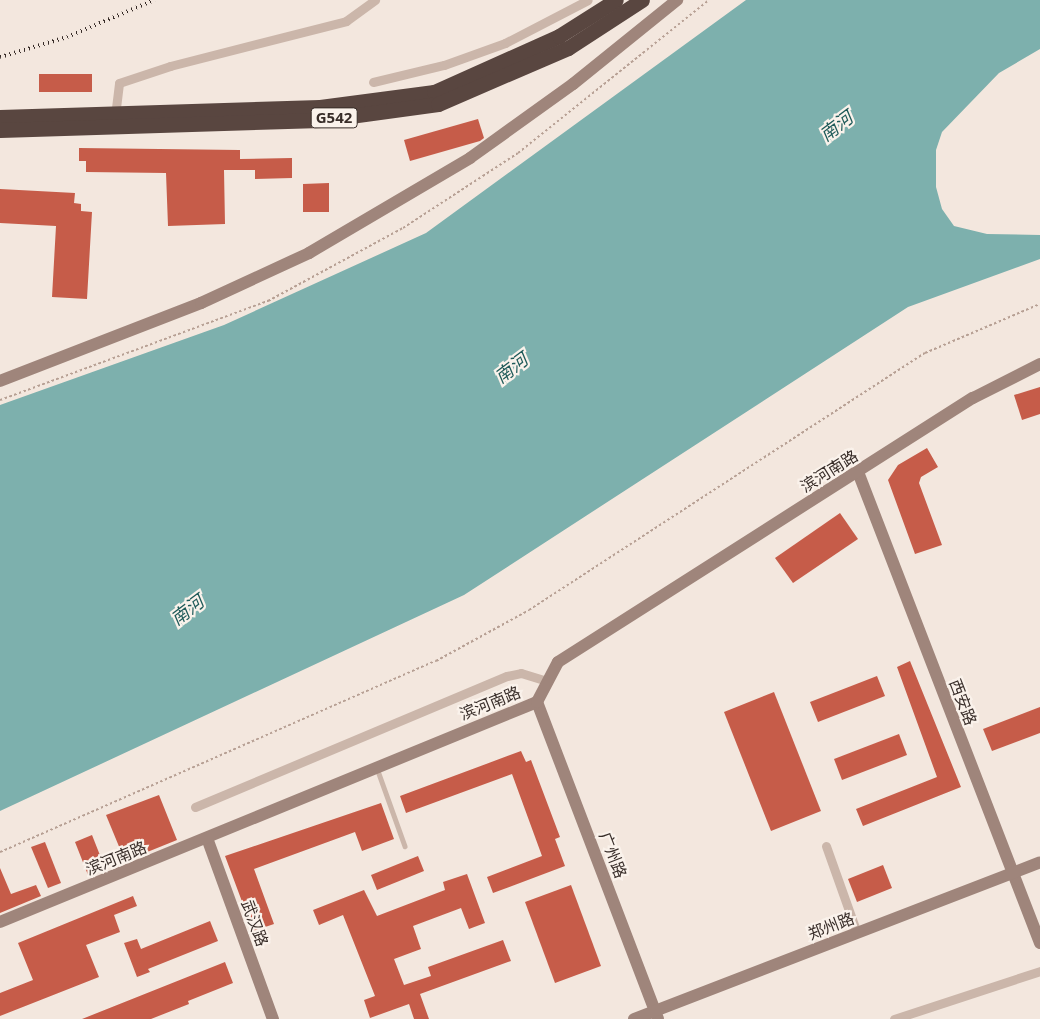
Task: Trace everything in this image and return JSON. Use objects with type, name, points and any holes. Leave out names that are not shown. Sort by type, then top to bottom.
[{"type":"highway","name":"G542","points":[[0,130],[115,119],[320,107],[434,92],[559,36],[616,0]]},
{"type":"highway","name":"G542","points":[[0,117],[321,120],[438,104],[568,48],[642,0]]},
{"type":"street","points":[[115,119],[119,83],[346,21],[375,0]]},
{"type":"street","points":[[373,82],[444,65],[505,43],[588,0]]},
{"type":"street","points":[[0,381],[201,303],[309,253],[470,158],[574,84],[672,2]]},
{"type":"street","name":"滨河南路","points":[[0,922],[537,702],[558,662],[973,398],[1040,364]]},
{"type":"street","name":"西安路","points":[[858,472],[1011,873],[1040,943]]},
{"type":"street","points":[[195,807],[507,676],[520,672],[548,681]]},
{"type":"street","name":"广州路","points":[[537,702],[656,1015]]},
{"type":"street","name":"武汉路","points":[[207,838],[273,1019]]},
{"type":"street","points":[[826,846],[857,933]]},
{"type":"street","name":"郑州路","points":[[634,1019],[656,1015],[857,933],[1040,862]]},
{"type":"street","points":[[894,1019],[1040,971]]},
{"type":"lane","points":[[376,767],[405,846]]},
{"type":"path","points":[[0,852],[436,661],[529,610],[925,353],[1040,304]]},
{"type":"water","name":"南河","points":[[746,0],[1040,0],[1040,49],[999,73],[942,132],[936,150],[936,187],[942,209],[954,226],[987,234],[1040,235],[1040,259],[908,307],[464,595],[0,811],[0,405],[224,325],[426,233]]},
{"type":"building","points":[[39,74],[92,74],[92,92],[39,92]]},
{"type":"building","points":[[478,119],[484,138],[480,141],[410,161],[404,140]]},
{"type":"building","points":[[79,148],[240,150],[240,159],[292,158],[292,178],[255,179],[255,170],[224,170],[225,224],[168,226],[166,173],[86,172],[86,161],[79,161]]},
{"type":"building","points":[[329,183],[329,212],[303,212],[303,184]]},
{"type":"building","points":[[0,189],[75,193],[74,203],[81,204],[81,211],[92,212],[87,299],[52,297],[56,226],[0,223]]},
{"type":"building","points":[[1040,387],[1040,414],[1022,420],[1014,395]]},
{"type":"building","points":[[927,448],[938,467],[921,477],[919,483],[942,545],[915,554],[888,480],[898,465]]},
{"type":"building","points":[[840,513],[858,539],[793,583],[775,558]]},
{"type":"building","points":[[910,661],[961,787],[863,826],[856,809],[937,777],[897,667]]},
{"type":"building","points":[[877,676],[885,696],[818,722],[810,702]]},
{"type":"building","points":[[774,692],[821,811],[771,831],[724,712]]},
{"type":"building","points":[[1040,707],[1040,733],[992,751],[983,729]]},
{"type":"building","points":[[899,734],[907,755],[842,780],[834,759]]},
{"type":"building","points":[[521,751],[526,762],[531,760],[560,837],[555,839],[565,866],[493,893],[487,877],[542,856],[512,774],[406,813],[400,796]]},
{"type":"building","points":[[159,795],[177,840],[125,861],[106,815]]},
{"type":"building","points":[[381,803],[394,839],[362,851],[355,832],[254,869],[274,924],[253,931],[225,856]]},
{"type":"building","points":[[92,835],[105,868],[88,875],[75,842]]},
{"type":"building","points":[[45,842],[61,883],[48,888],[31,847]]},
{"type":"building","points":[[418,856],[424,871],[377,890],[371,875]]},
{"type":"building","points":[[883,865],[892,888],[857,902],[848,879]]},
{"type":"building","points":[[0,868],[11,894],[36,885],[41,896],[0,913]]},
{"type":"building","points":[[467,874],[485,923],[469,929],[461,908],[413,926],[421,949],[394,959],[404,985],[431,976],[428,967],[503,940],[511,961],[420,994],[429,1019],[414,1019],[409,1004],[370,1018],[364,1000],[375,996],[343,915],[319,925],[313,910],[364,890],[377,916],[445,890],[443,882]]},
{"type":"building","points":[[571,885],[601,966],[555,983],[525,902]]},
{"type":"building","points":[[133,896],[137,906],[114,915],[120,932],[86,945],[99,977],[0,1016],[0,993],[33,980],[18,943]]},
{"type":"building","points":[[210,921],[218,941],[148,969],[150,972],[137,977],[124,943],[137,939],[141,949]]},
{"type":"building","points":[[225,962],[233,983],[188,1001],[189,1004],[151,1019],[82,1019]]},
{"type":"railway","points":[[0,57],[67,37],[154,0]]}]
